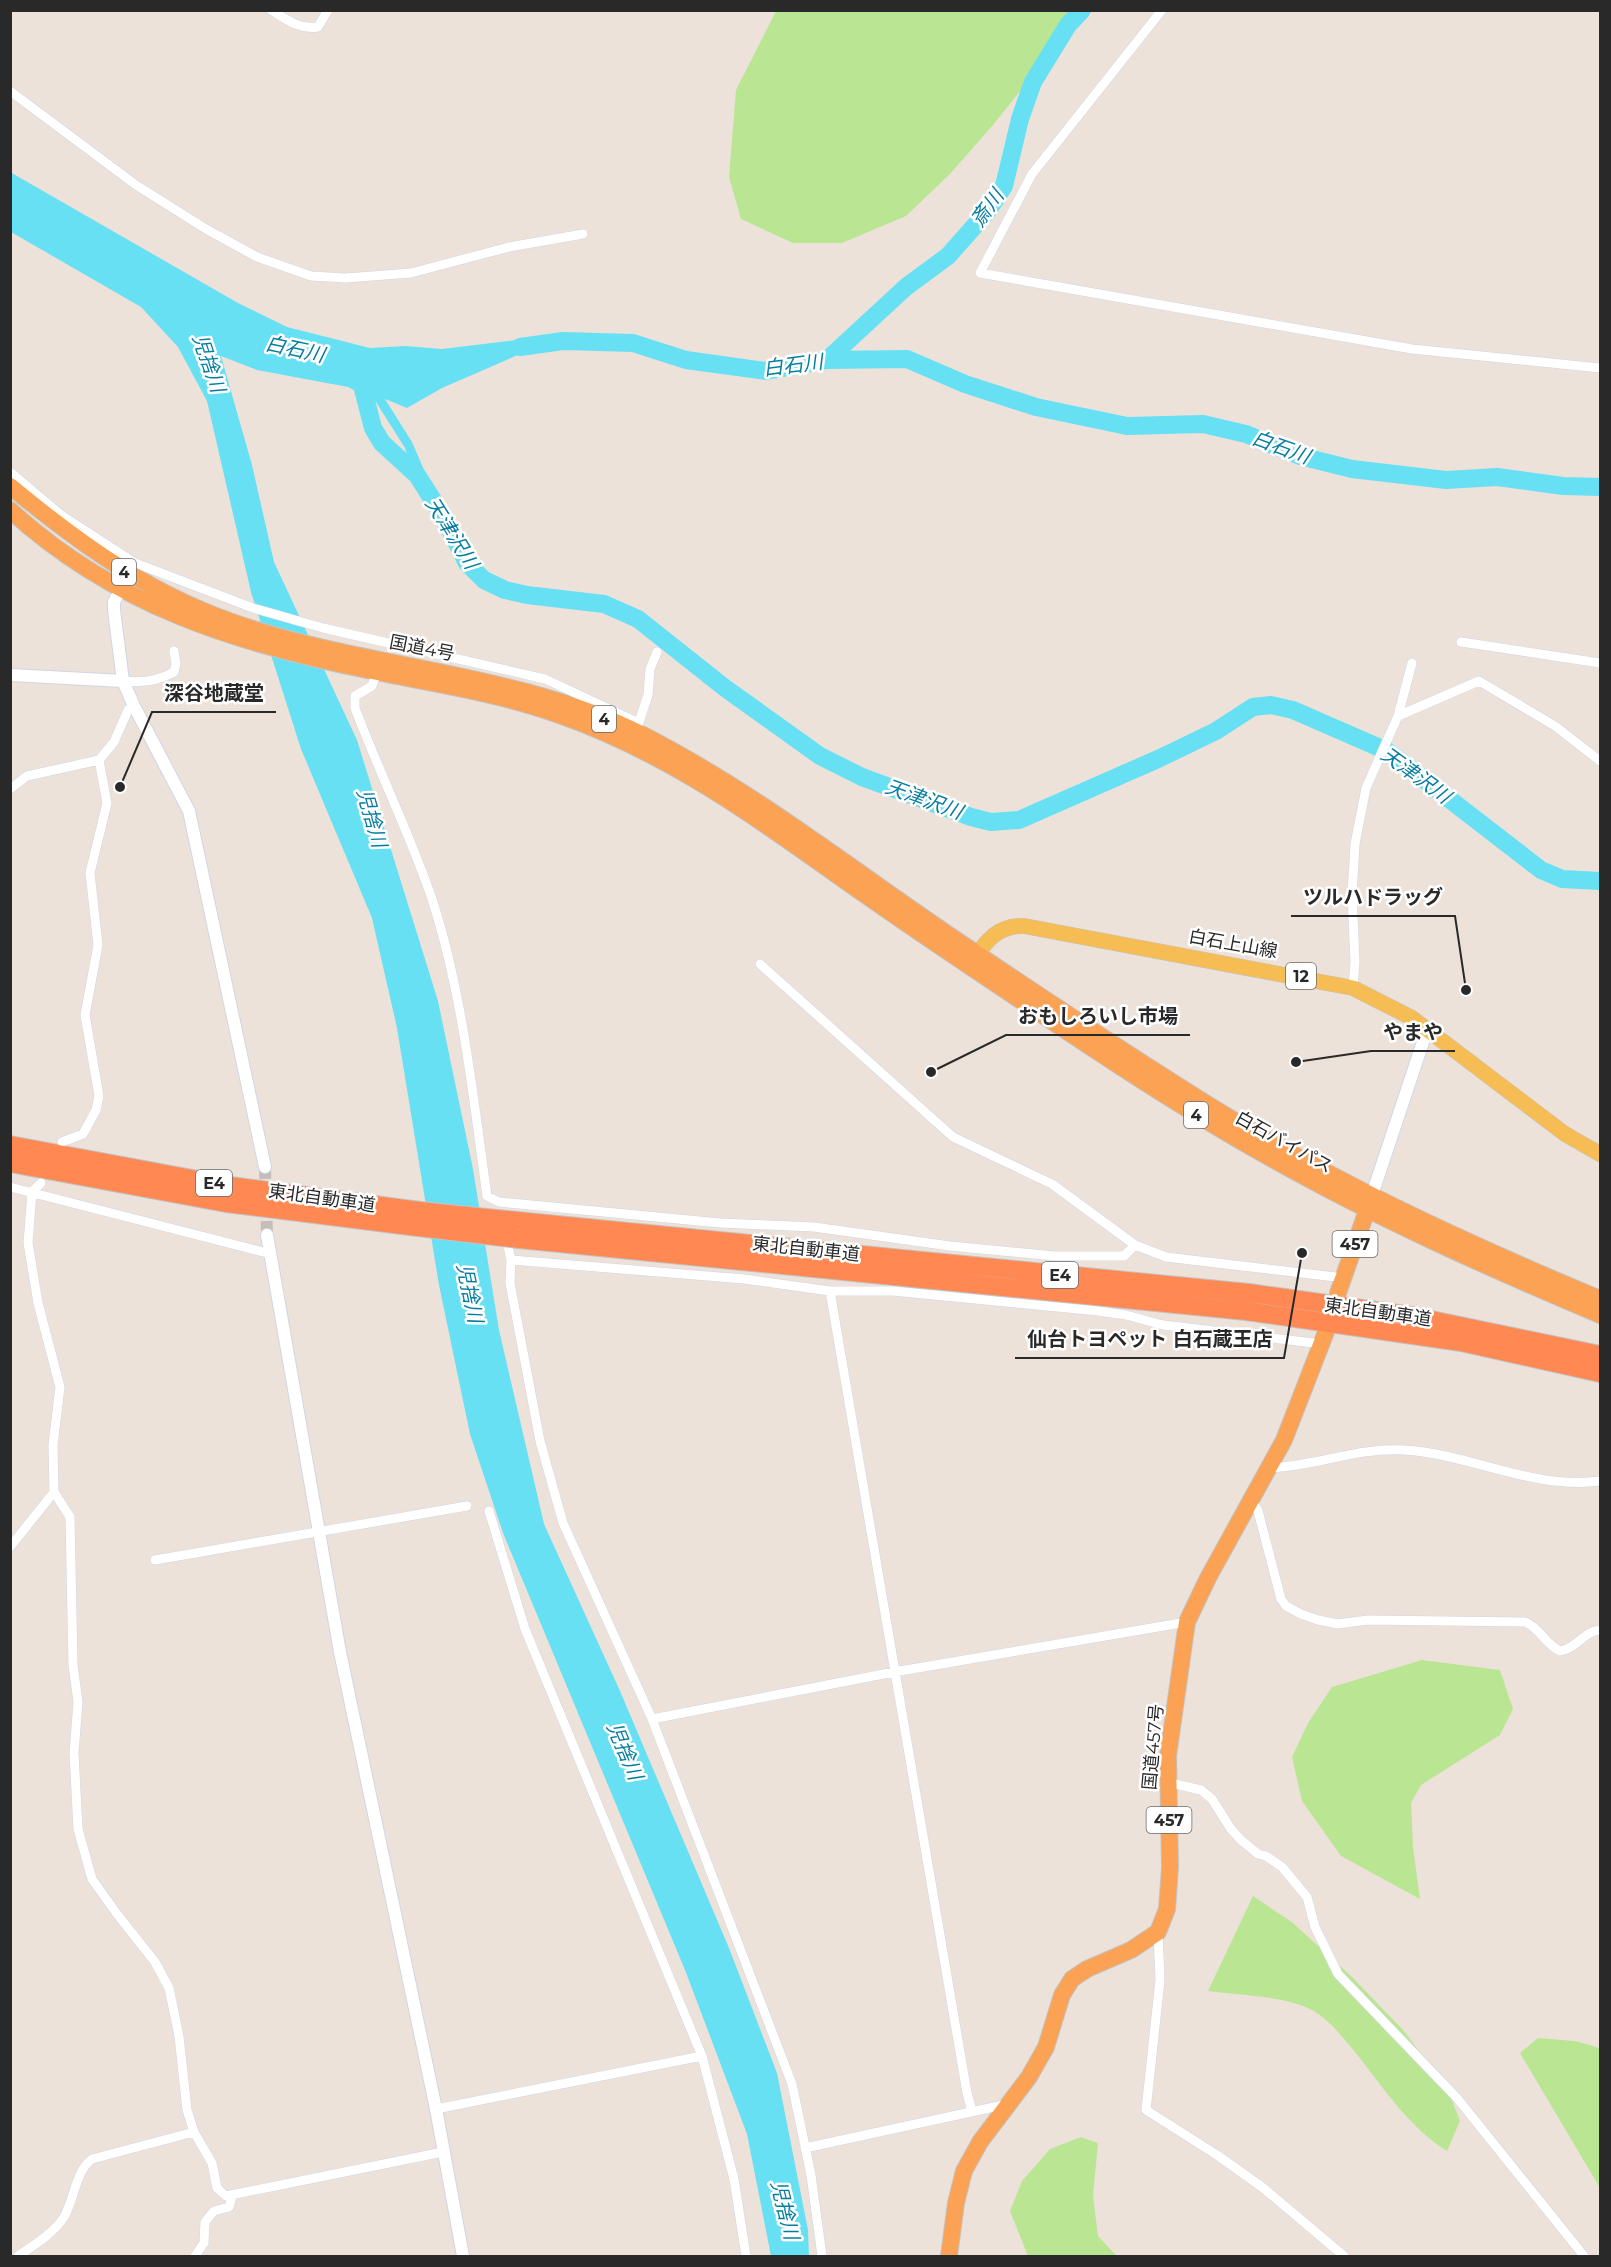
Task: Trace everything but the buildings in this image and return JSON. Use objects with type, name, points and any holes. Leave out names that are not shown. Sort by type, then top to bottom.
[{"type":"highway","name":"国道4号","points":[[10,486],[124,582]]},
{"type":"highway","name":"国道4号","points":[[10,510],[81,566],[211,614],[255,637],[355,661],[454,674],[537,695],[634,733],[718,777],[824,856]]},
{"type":"highway","name":"国道4号","points":[[355,661],[377,672],[482,693],[634,733]]},
{"type":"highway","name":"白石バイパス","points":[[824,856],[974,959],[1370,1202],[1479,1263],[1600,1314]]},
{"type":"highway","name":"東北自動車道","points":[[10,1145],[419,1219]]},
{"type":"highway","name":"東北自動車道","points":[[10,1163],[226,1203],[419,1219],[1246,1311],[1461,1342],[1600,1373]]},
{"type":"highway","name":"白石バイパス","points":[[1370,1202],[1600,1299]]},
{"type":"highway","name":"457","points":[[1341,1286],[1370,1202]]},
{"type":"highway","name":"東北自動車道","points":[[518,1230],[1250,1293],[1412,1316],[1600,1355]]},
{"type":"highway","name":"国道457号","points":[[1158,1932],[1167,1909],[1170,1867],[1168,1756],[1187,1622],[1284,1440],[1324,1338]]},
{"type":"highway","points":[[949,2256],[956,2203],[964,2171],[980,2142],[1010,2103],[1046,2047],[1062,1995],[1072,1979],[1087,1969],[1131,1950],[1158,1932]]},
{"type":"main road","name":"白石上山線","points":[[974,959],[994,933],[1011,926],[1024,926],[1353,988],[1403,1013],[1565,1134],[1600,1154]]},
{"type":"street","points":[[272,10],[294,24],[308,28],[318,27],[328,10]]},
{"type":"street","points":[[1162,10],[1032,174],[980,273],[1412,349],[1600,368]]},
{"type":"street","points":[[10,91],[136,185],[206,229],[257,257],[310,276],[346,278],[411,273],[509,247],[583,234]]},
{"type":"street","points":[[10,472],[69,520],[135,563],[253,608],[322,628],[545,679],[634,733],[648,695],[650,669],[657,652]]},
{"type":"street","points":[[124,582],[114,610],[123,681],[189,811],[265,1167]]},
{"type":"street","points":[[1461,642],[1600,663]]},
{"type":"street","points":[[10,675],[139,683],[160,679],[174,672],[176,664],[174,651]]},
{"type":"street","points":[[1353,988],[1356,962],[1352,895],[1354,844],[1366,789],[1398,716],[1412,663]]},
{"type":"street","points":[[377,672],[372,686],[355,696],[354,708],[431,898],[442,935],[470,1070],[487,1196],[499,1202],[720,1223],[814,1227],[950,1246],[1054,1256],[1124,1256],[1135,1245]]},
{"type":"street","points":[[1398,716],[1479,681],[1555,726],[1600,761]]},
{"type":"street","points":[[10,789],[27,776],[99,760],[114,742],[128,710],[134,706]]},
{"type":"street","points":[[62,1142],[83,1134],[96,1110],[99,1096],[85,1015],[98,945],[90,873],[107,803],[99,760]]},
{"type":"street","points":[[760,964],[953,1137],[1052,1184],[1135,1245],[1167,1257],[1341,1286]]},
{"type":"street","points":[[1370,1202],[1427,1030]]},
{"type":"street","points":[[41,1183],[32,1192],[28,1243],[38,1304],[60,1387],[52,1444],[54,1492],[70,1517],[73,1665],[78,1702],[74,1753],[76,1815],[83,1851],[92,1879],[155,1962],[170,1988],[187,2110],[194,2132],[209,2156],[219,2191],[226,2196],[443,2152]]},
{"type":"street","points":[[10,1187],[272,1254]]},
{"type":"street","points":[[499,1202],[511,1260],[510,1283],[549,1476],[572,1542],[652,1719],[792,2084],[805,2148],[822,2256]]},
{"type":"street","points":[[267,1234],[340,1652],[436,2109],[463,2256]]},
{"type":"street","points":[[511,1260],[744,1279],[830,1291],[893,1291],[1098,1311],[1126,1315],[1163,1325],[1324,1338]]},
{"type":"street","points":[[830,1291],[894,1672],[972,2111]]},
{"type":"street","points":[[1268,1468],[1290,1468],[1371,1450],[1404,1450],[1434,1454],[1554,1483],[1600,1481]]},
{"type":"street","points":[[10,1547],[54,1492]]},
{"type":"street","points":[[1251,1500],[1258,1511],[1281,1599],[1287,1606],[1318,1620],[1338,1624],[1368,1620],[1525,1622],[1537,1629],[1552,1646],[1560,1651],[1569,1648],[1591,1632],[1600,1630]]},
{"type":"street","points":[[155,1560],[467,1506]]},
{"type":"street","points":[[489,1511],[525,1629],[702,2056],[734,2179],[746,2256]]},
{"type":"street","points":[[652,1719],[894,1672],[1187,1622]]},
{"type":"street","points":[[1167,1782],[1201,1790],[1212,1799],[1231,1829],[1241,1840],[1258,1854],[1266,1856],[1282,1867],[1307,1897],[1315,1927],[1338,1974],[1457,2098],[1584,2256]]},
{"type":"street","points":[[1158,1932],[1160,1980],[1146,2110],[1218,2155],[1262,2187],[1344,2256]]},
{"type":"street","points":[[436,2109],[702,2056]]},
{"type":"street","points":[[805,2148],[1010,2103]]},
{"type":"street","points":[[18,2256],[63,2219],[74,2195],[82,2168],[92,2159],[194,2132]]},
{"type":"street","points":[[195,2256],[204,2243],[205,2222],[214,2211],[229,2207],[232,2196]]},
{"type":"green space","points":[[776,10],[1084,11],[993,125],[950,174],[906,216],[842,243],[793,243],[741,219],[729,177],[736,90]]},
{"type":"green space","points":[[1422,1660],[1500,1670],[1513,1709],[1500,1735],[1421,1785],[1411,1803],[1413,1847],[1420,1899],[1341,1856],[1302,1801],[1292,1757],[1308,1723],[1332,1687]]},
{"type":"green space","points":[[1253,1896],[1293,1923],[1352,1977],[1404,2031],[1448,2090],[1460,2121],[1447,2151],[1412,2122],[1346,2041],[1312,2010],[1289,2002],[1208,1991]]},
{"type":"green space","points":[[1538,2038],[1575,2041],[1600,2048],[1600,2188],[1520,2053]]},
{"type":"green space","points":[[1081,2137],[1098,2143],[1093,2196],[1098,2236],[1117,2256],[1028,2256],[1010,2211],[1022,2181],[1050,2149]]},
{"type":"water","name":"児捨川","points":[[10,172],[238,303],[287,327],[370,348],[406,346],[442,349],[566,334],[442,388],[407,408],[385,399],[412,442],[433,491],[418,489],[405,448],[376,402],[348,387],[257,370],[221,356],[252,465],[274,562],[357,740],[438,1001],[473,1169],[499,1330],[544,1524],[620,1691],[729,1948],[777,2073],[808,2230],[809,2256],[771,2256],[747,2134],[685,1970],[503,1533],[470,1434],[439,1285],[397,1028],[372,918],[301,749],[251,592],[207,401],[178,347],[141,307],[11,232]]},
{"type":"waterway","name":"斎川","points":[[827,360],[906,287],[948,256],[987,212],[1004,186],[1020,119],[1033,82],[1068,25],[1082,10]]},
{"type":"waterway","name":"白石川","points":[[520,347],[563,341],[633,343],[686,360],[766,371],[827,360],[907,359],[965,384],[1036,407],[1127,426],[1203,424],[1246,434],[1300,456],[1352,469],[1446,480],[1497,477],[1563,486],[1600,487]]},
{"type":"waterway","name":"天津沢川","points":[[358,370],[373,428],[382,443],[417,475],[443,516],[467,563],[484,580],[505,590],[527,595],[604,604],[638,619],[725,688],[820,756],[862,777],[971,817],[991,822],[1019,820],[1216,731],[1253,707],[1271,705],[1293,710],[1387,751],[1541,870],[1562,879],[1600,881]]},
{"type":"tunnel","points":[[265,1167],[267,1235]]},
{"type":"place","name":"深谷地蔵堂","points":[[120,787]]},
{"type":"place","name":"ツルハドラッグ","points":[[1466,990]]},
{"type":"place","name":"やまや","points":[[1296,1062]]},
{"type":"place","name":"おもしろいし市場","points":[[931,1072]]},
{"type":"place","name":"仙台トヨペット 白石蔵王店","points":[[1302,1253]]}]
